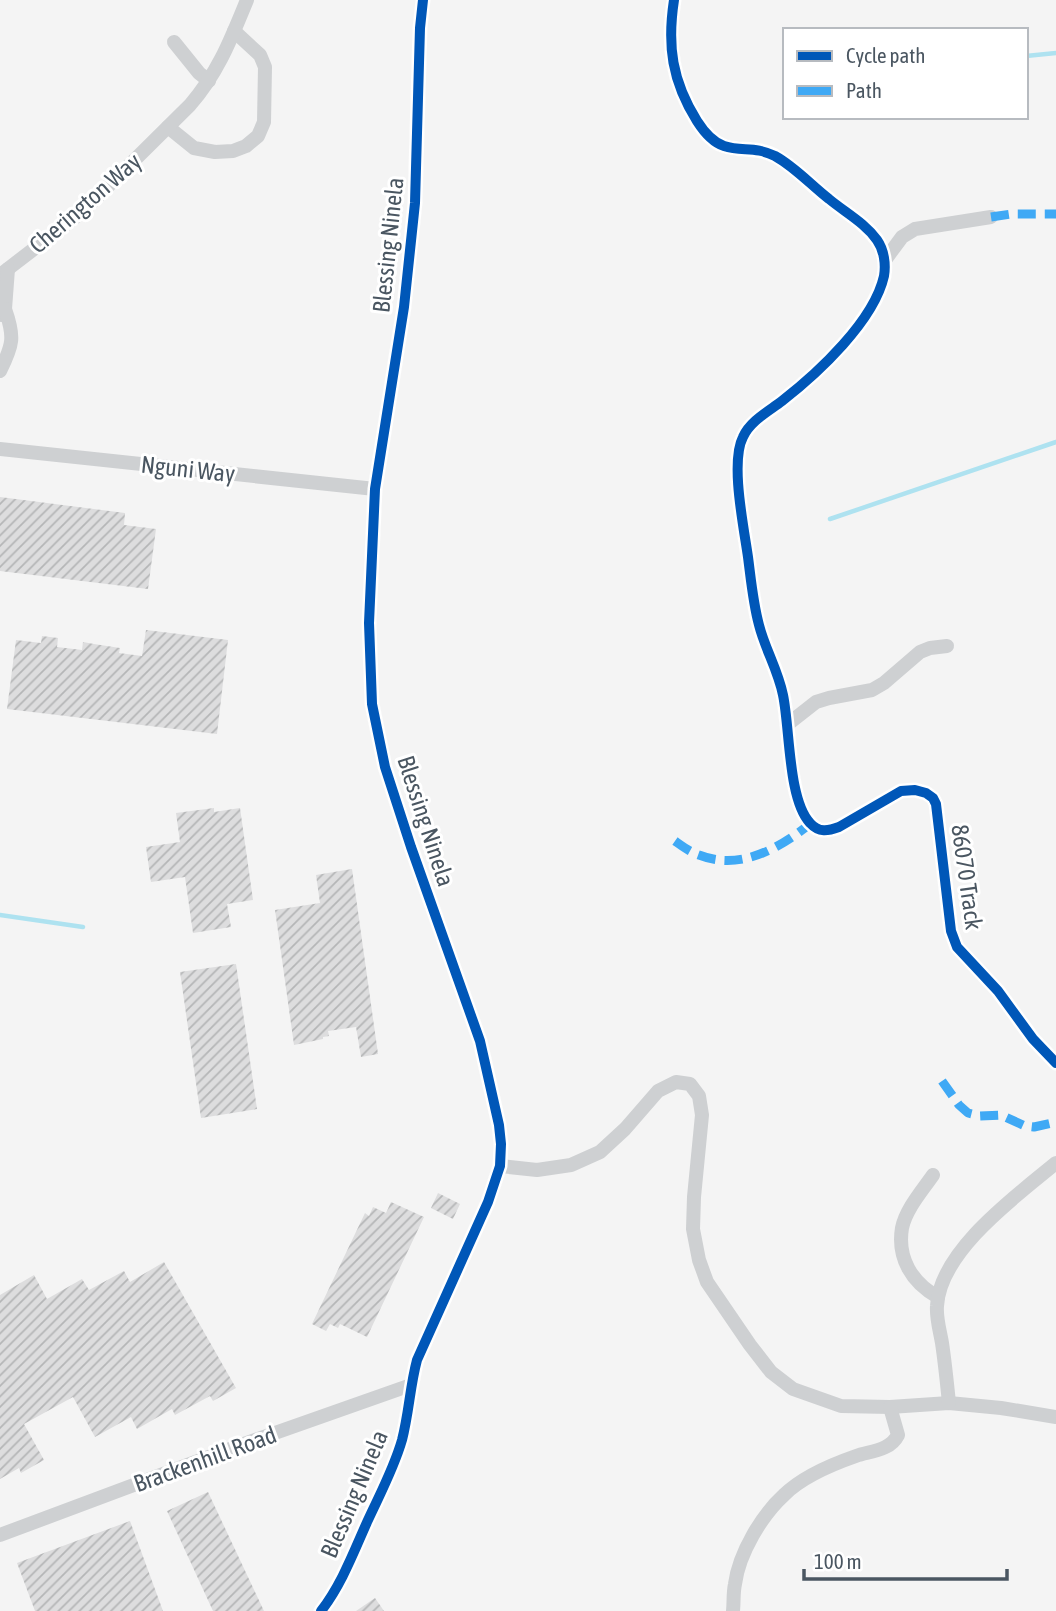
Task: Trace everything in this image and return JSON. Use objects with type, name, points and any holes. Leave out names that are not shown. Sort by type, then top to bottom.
[{"type":"street","name":"Cherington Way","points":[[4,272],[82,212],[190,105],[217,68],[247,0]]},
{"type":"street","name":"Blessing Ninela","points":[[321,1611],[339,1585],[392,1467],[407,1415],[417,1360],[488,1202],[500,1166],[499,1125],[480,1041],[388,779],[372,704],[369,623],[375,489],[404,307],[415,203],[423,0]]},
{"type":"street","points":[[674,0],[670,26],[674,71],[686,104],[702,129],[725,147],[760,149],[778,158],[863,224],[879,242],[885,260],[884,277],[870,308],[839,351],[809,380],[757,420],[743,436],[738,454],[739,496],[755,604],[760,627],[781,681],[788,724],[817,702],[872,690],[920,652],[947,646]]},
{"type":"street","points":[[168,127],[194,148],[215,152],[239,149],[258,136],[264,122],[265,67],[260,55],[234,31]]},
{"type":"street","points":[[174,42],[209,81]]},
{"type":"street","points":[[885,260],[902,237],[915,229],[991,217]]},
{"type":"street","points":[[0,371],[10,351],[13,330],[3,314],[4,272]]},
{"type":"street","name":"Nguni Way","points":[[0,449],[375,489]]},
{"type":"street","name":"86070 Track","points":[[788,724],[795,790],[810,824],[821,831],[839,827],[901,791],[915,790],[933,798],[936,804],[951,931],[957,947],[1003,997],[1033,1039],[1056,1063]]},
{"type":"street","points":[[500,1166],[537,1170],[572,1165],[600,1152],[625,1129],[658,1091],[676,1082],[690,1084],[699,1097],[702,1115],[693,1228],[699,1261],[707,1282],[771,1372],[793,1390],[841,1406],[890,1407],[949,1403],[1056,1417]]},
{"type":"street","points":[[949,1403],[936,1310],[946,1273],[966,1244],[1007,1203],[1056,1163]]},
{"type":"street","points":[[933,1175],[902,1227],[902,1251],[906,1266],[914,1278],[926,1291],[938,1297]]},
{"type":"street","name":"Brackenhill Road","points":[[0,1535],[411,1385]]},
{"type":"street","points":[[733,1611],[734,1583],[751,1539],[766,1513],[786,1493],[809,1478],[856,1456],[891,1444],[898,1435],[890,1407]]},
{"type":"building","points":[[0,497],[125,513],[124,525],[156,529],[148,589],[0,571]]},
{"type":"building","points":[[146,630],[228,640],[217,734],[7,709],[16,640],[41,643],[42,636],[58,638],[57,647],[82,650],[83,642],[120,648],[119,653],[142,656]]},
{"type":"building","points":[[214,808],[214,812],[240,808],[253,900],[227,904],[231,927],[193,933],[185,877],[151,882],[146,847],[180,842],[176,813]]},
{"type":"building","points":[[352,869],[378,1054],[361,1057],[356,1027],[328,1031],[329,1036],[323,1039],[294,1045],[275,910],[320,903],[316,875]]},
{"type":"building","points":[[236,964],[257,1109],[201,1118],[180,972]]},
{"type":"building","points":[[438,1193],[460,1204],[453,1219],[431,1208]]},
{"type":"building","points":[[391,1202],[424,1217],[367,1337],[340,1324],[338,1328],[330,1324],[326,1331],[312,1324],[365,1213],[369,1216],[373,1207],[386,1213]]},
{"type":"building","points":[[164,1262],[236,1388],[213,1401],[210,1396],[175,1415],[172,1409],[137,1429],[131,1417],[95,1437],[73,1397],[24,1424],[44,1460],[21,1473],[19,1468],[0,1479],[0,1295],[34,1275],[47,1299],[82,1279],[89,1290],[124,1271],[130,1282]]},
{"type":"building","points":[[208,1492],[264,1611],[213,1611],[167,1511]]},
{"type":"building","points":[[130,1521],[163,1611],[35,1611],[17,1563]]},
{"type":"building","points":[[375,1598],[384,1611],[356,1611]]},
{"type":"waterway","points":[[1028,56],[1056,53]]},
{"type":"waterway","points":[[830,519],[1056,442]]},
{"type":"waterway","points":[[0,915],[83,927]]},
{"type":"marked path","points":[[991,217],[1056,214]]},
{"type":"marked path","points":[[675,841],[692,852],[714,859],[744,859],[772,849],[810,824]]},
{"type":"marked path","points":[[942,1081],[968,1113],[980,1116],[1001,1115],[1025,1126],[1034,1127],[1056,1122]]},
{"type":"cycle path","points":[[321,1611],[347,1567],[395,1461],[402,1440],[417,1360],[488,1202],[500,1166],[499,1125],[480,1041],[385,767],[372,704],[369,623],[375,489],[404,307],[415,203],[423,0]]},
{"type":"cycle path","points":[[674,0],[671,33],[677,77],[682,92],[705,133],[724,146],[761,151],[782,160],[867,228],[879,244],[884,257],[884,276],[878,293],[857,328],[812,376],[750,426],[739,448],[739,496],[754,600],[762,634],[783,695],[797,798],[810,823],[824,830],[839,827],[901,791],[915,790],[933,798],[936,804],[951,931],[957,947],[998,991],[1033,1039],[1056,1063]]}]
